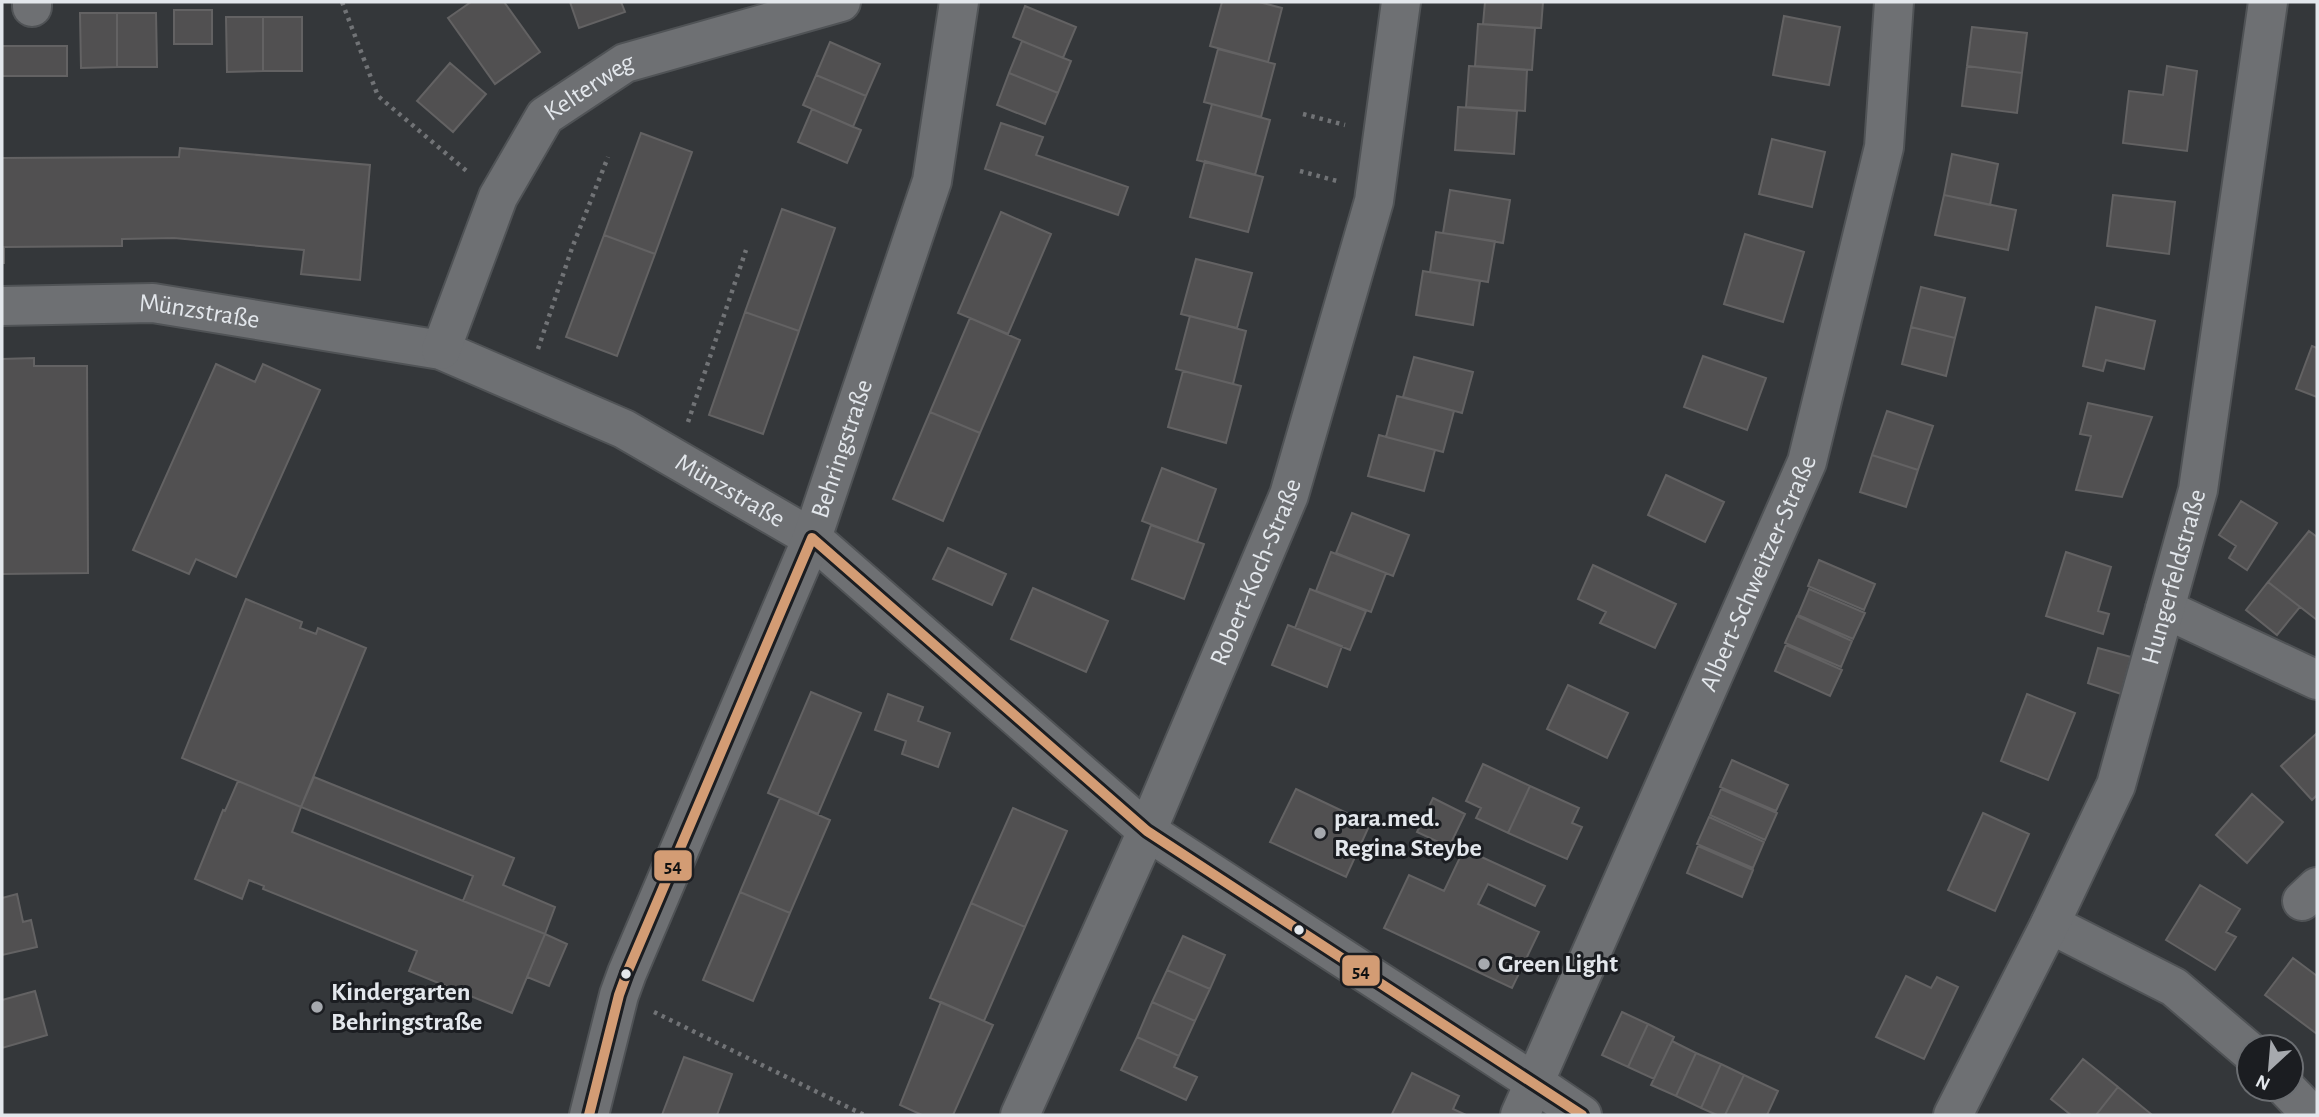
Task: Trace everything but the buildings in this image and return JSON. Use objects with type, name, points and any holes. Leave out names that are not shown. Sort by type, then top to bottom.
[{"type":"street","name":"Kelterweg","points":[[441,350],[498,197],[545,116],[625,63],[841,2]]},
{"type":"street","name":"Behringstraße","points":[[589,1115],[619,995],[812,538],[932,181],[958,2]]},
{"type":"street","name":"Robert-Koch-Straße","points":[[1020,1115],[1147,831],[1289,495],[1374,201],[1401,2]]},
{"type":"street","name":"Albert-Schweitzer-Straße","points":[[1528,1099],[1807,462],[1884,146],[1894,2]]},
{"type":"street","name":"Hungerfeldstraße","points":[[1953,1115],[2050,924],[2116,785],[2198,490],[2268,2]]},
{"type":"street","name":"Münzstraße","points":[[2,306],[153,303],[441,350],[624,429],[812,538],[1147,831],[1528,1099],[1582,1115]]},
{"type":"street","points":[[2165,609],[2317,680]]},
{"type":"street","points":[[2050,924],[2174,986],[2235,1037]]},
{"type":"path","points":[[342,2],[378,96],[498,197]]},
{"type":"path","points":[[525,386],[572,248],[608,157]]},
{"type":"path","points":[[676,459],[746,250]]},
{"type":"path","points":[[619,995],[864,1115]]},
{"type":"transit line","name":"54","points":[[589,1115],[627,973],[812,538],[1147,831],[1582,1115]]},
{"type":"place","name":"para.med. Regina Steybe","points":[[1320,833]]},
{"type":"place","name":"Green Light","points":[[1484,964]]},
{"type":"place","name":"Kindergarten Behringstraße","points":[[317,1007]]}]
